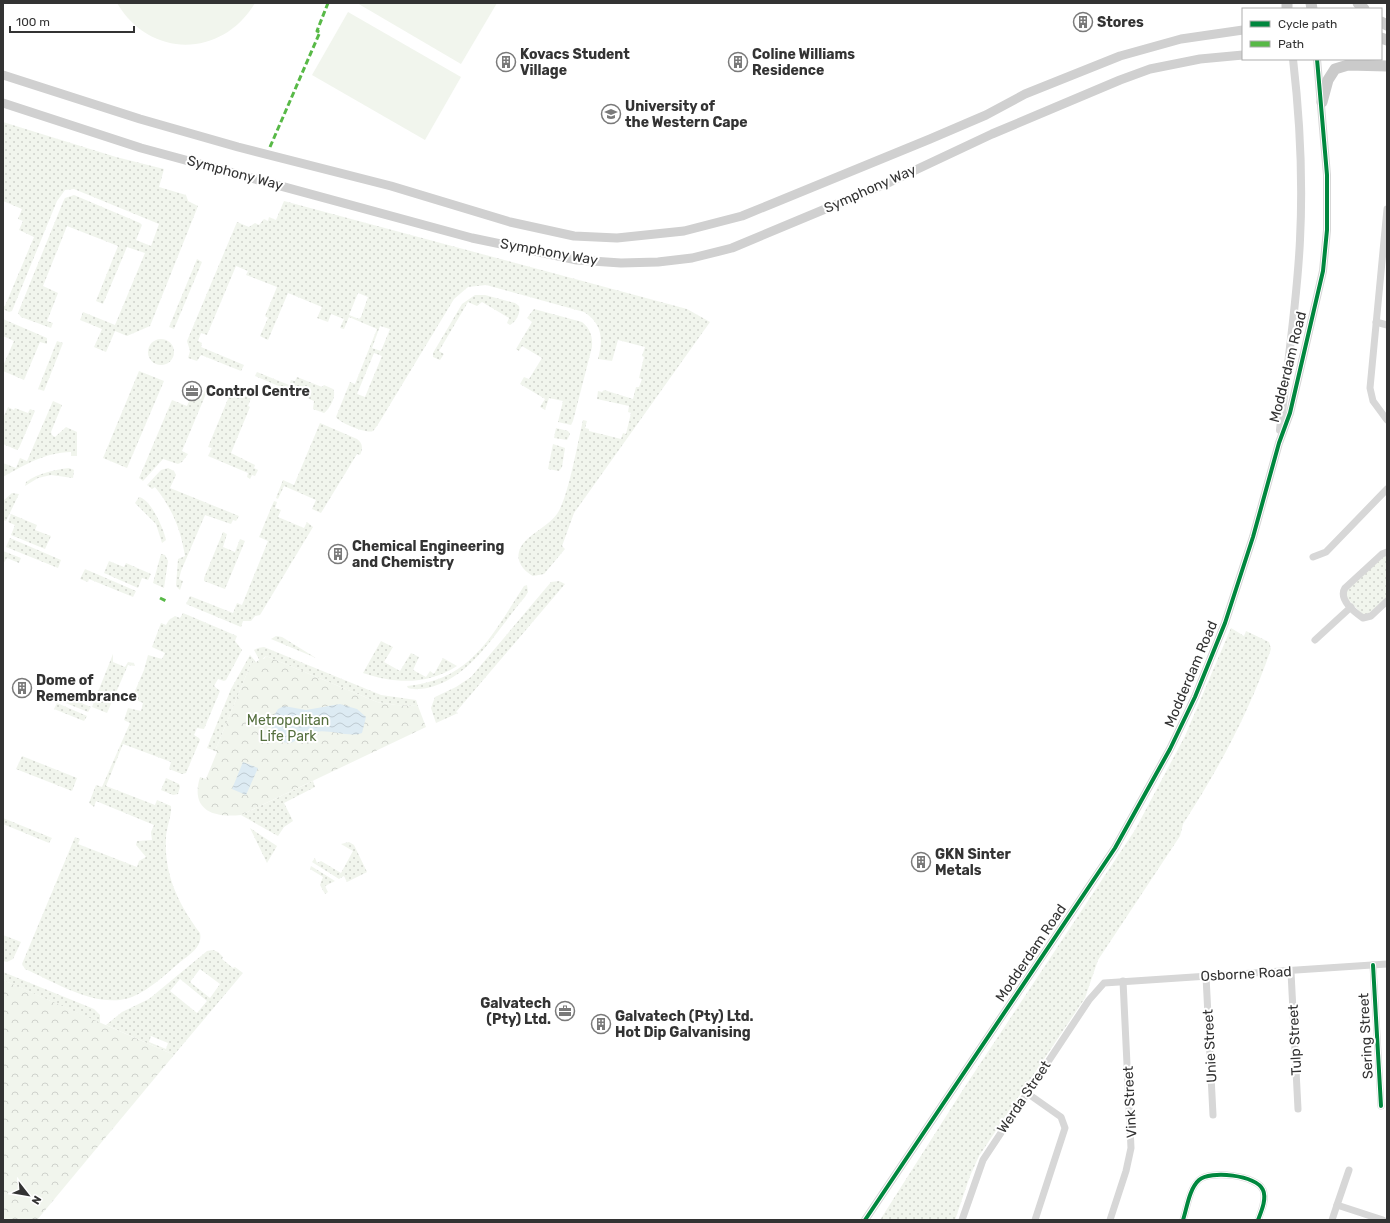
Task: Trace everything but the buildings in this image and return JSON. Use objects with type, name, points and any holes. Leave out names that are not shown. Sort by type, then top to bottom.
[{"type":"main road","name":"Symphony Way","points":[[3,75],[140,119],[238,147],[391,186],[547,232],[574,236],[617,238],[684,231],[742,216],[930,139],[986,115],[1025,94],[1120,56],[1181,39],[1242,30]]},
{"type":"main road","name":"Symphony Way","points":[[3,103],[141,148],[472,238],[578,260],[622,263],[692,258],[732,248],[890,182],[992,134],[1120,80],[1150,70],[1200,59],[1242,55]]},
{"type":"main road","points":[[1369,60],[1387,65]]},
{"type":"main road","points":[[1322,102],[1328,80],[1335,69],[1348,65],[1387,65]]},
{"type":"street","name":"Modderdam Road","points":[[1278,443],[1290,357],[1301,218],[1300,144],[1293,60]]},
{"type":"street","name":"Modderdam Road","points":[[865,1220],[1115,848],[1170,749],[1198,690],[1225,623],[1278,443],[1290,413],[1323,271],[1327,230],[1327,175],[1322,102],[1317,60]]},
{"type":"street","points":[[1387,209],[1386,233],[1370,388],[1373,401],[1387,420]]},
{"type":"street","points":[[1376,322],[1387,325]]},
{"type":"street","points":[[1313,557],[1326,552],[1387,489]]},
{"type":"street","points":[[1387,552],[1382,554],[1345,588],[1343,596],[1361,617],[1366,618],[1371,616],[1387,601]]},
{"type":"street","points":[[1315,640],[1351,607]]},
{"type":"street","name":"Osborne Road","points":[[1104,983],[1291,972],[1387,964]]},
{"type":"street","name":"Sering Street","points":[[1373,965],[1381,1106]]},
{"type":"street","name":"Tulp Street","points":[[1291,972],[1298,1109]]},
{"type":"street","name":"Unie Street","points":[[1206,976],[1213,1115]]},
{"type":"street","name":"Vink Street","points":[[1110,1220],[1129,1164],[1132,1141],[1123,981]]},
{"type":"street","name":"Werda Street","points":[[962,1220],[983,1160],[1089,1000],[1104,983]]},
{"type":"street","points":[[1027,1093],[1057,1113],[1064,1122],[1065,1128],[1035,1220]]},
{"type":"street","points":[[1332,1220],[1349,1170]]},
{"type":"street","points":[[1183,1220],[1195,1185],[1202,1178],[1212,1175],[1248,1178],[1260,1185],[1264,1191],[1264,1199],[1258,1220]]},
{"type":"street","points":[[1337,1205],[1383,1220]]},
{"type":"green space","points":[[117,3],[255,3],[241,21],[224,34],[206,42],[186,45],[166,42],[148,34],[131,21]]},
{"type":"green space","points":[[357,3],[497,3],[461,64]]},
{"type":"green space","points":[[348,12],[461,77],[425,140],[312,75]]},
{"type":"green space","points":[[3,122],[116,157],[164,169],[159,187],[186,195],[188,201],[198,206],[150,326],[127,336],[115,331],[106,352],[94,347],[102,329],[80,320],[83,312],[115,325],[145,253],[127,247],[103,304],[96,301],[118,246],[67,226],[43,286],[58,293],[47,321],[53,323],[51,328],[21,317],[18,313],[63,202],[65,198],[74,195],[140,223],[142,225],[136,240],[151,246],[159,224],[74,189],[65,190],[57,201],[12,311],[9,312],[3,309],[34,237],[19,230],[23,221],[18,219],[22,209],[3,201]]},
{"type":"green space","points":[[284,201],[687,309],[710,322],[574,513],[562,546],[565,549],[544,574],[533,576],[527,572],[520,563],[518,556],[519,552],[525,542],[553,519],[561,507],[569,483],[583,420],[587,421],[585,428],[589,429],[589,431],[621,439],[623,433],[626,434],[631,413],[628,412],[629,406],[597,399],[598,391],[602,392],[604,390],[633,399],[636,387],[639,387],[642,379],[639,378],[644,357],[642,356],[645,347],[618,340],[612,361],[598,359],[601,345],[600,333],[595,322],[584,312],[486,285],[468,287],[454,299],[373,431],[365,431],[353,427],[342,422],[336,417],[350,382],[355,384],[377,329],[349,317],[344,329],[340,328],[344,319],[331,314],[328,322],[317,318],[322,307],[288,293],[268,340],[260,336],[268,318],[265,316],[277,287],[246,275],[248,271],[236,266],[207,335],[201,333],[198,341],[202,343],[201,347],[244,365],[241,371],[201,355],[197,361],[188,358],[190,351],[187,341],[237,222],[249,227],[255,223],[259,225],[264,219],[268,221],[269,217],[276,220]],"holes":[[[358,293],[368,297],[359,319],[349,315]],[[380,326],[390,329],[381,351],[372,348]],[[374,353],[382,356],[365,397],[357,394]]]},
{"type":"green space","points":[[197,259],[202,262],[174,329],[169,327]]},
{"type":"green space","points":[[475,295],[485,295],[515,303],[519,306],[518,317],[510,325],[507,323],[509,318],[482,302],[477,306],[468,302],[439,351],[444,354],[440,360],[433,357],[433,353],[462,304]]},
{"type":"green space","points":[[534,309],[582,322],[590,333],[592,347],[571,425],[558,422],[563,401],[549,398],[545,410],[540,407],[545,399],[520,384],[524,377],[529,379],[542,358],[522,346],[519,351],[516,349],[532,322],[527,318]]},
{"type":"green space","points":[[3,319],[47,338],[47,344],[40,342],[24,380],[3,371],[3,366],[14,341],[3,336]]},
{"type":"green space","points":[[161,339],[170,343],[174,352],[170,361],[161,365],[152,361],[148,352],[152,343]]},
{"type":"green space","points":[[57,341],[63,343],[44,391],[38,389]]},
{"type":"green space","points":[[139,371],[164,381],[127,468],[103,458]]},
{"type":"green space","points":[[257,372],[289,385],[291,380],[295,381],[297,377],[322,387],[324,385],[333,389],[334,395],[332,402],[324,413],[313,409],[314,401],[255,376]]},
{"type":"green space","points":[[206,388],[208,389],[182,451],[188,454],[182,462],[178,464],[163,459],[143,481],[139,478],[172,400],[187,406],[192,395],[201,399]]},
{"type":"green space","points":[[229,389],[251,398],[248,406],[250,407],[231,453],[255,465],[254,468],[258,470],[255,476],[252,475],[250,479],[247,477],[248,473],[208,456],[212,448],[208,447],[230,394],[227,393]]},
{"type":"green space","points":[[53,401],[62,405],[51,432],[52,435],[55,437],[66,427],[77,432],[77,456],[71,456],[71,452],[52,454],[3,477],[3,463],[16,468],[20,458],[27,461]]},
{"type":"green space","points":[[8,407],[28,413],[30,409],[35,411],[17,450],[3,444],[3,418]]},
{"type":"green space","points":[[320,423],[357,439],[362,448],[360,455],[357,454],[321,513],[312,509],[316,500],[284,486],[278,499],[276,498],[283,480],[294,485]]},
{"type":"green space","points":[[556,428],[568,431],[570,434],[567,440],[554,438]]},
{"type":"green space","points":[[553,444],[565,448],[562,467],[559,471],[548,469]]},
{"type":"green space","points":[[69,468],[74,470],[73,478],[51,475],[38,478],[25,486],[26,482],[41,474]]},
{"type":"green space","points":[[168,468],[174,471],[176,475],[170,488],[239,516],[236,521],[233,520],[231,524],[205,515],[181,571],[179,579],[183,581],[180,590],[176,586],[178,559],[185,556],[181,537],[171,511],[161,495],[155,487],[152,489],[147,485],[161,470]]},
{"type":"green space","points":[[12,493],[19,494],[6,521],[3,520],[3,501]]},
{"type":"green space","points":[[139,497],[148,503],[163,529],[166,540],[162,543],[156,524],[135,503]]},
{"type":"green space","points":[[274,501],[277,502],[275,508],[281,510],[278,517],[304,528],[307,522],[313,527],[260,615],[255,616],[251,621],[243,621],[241,627],[186,604],[190,596],[233,613],[237,603],[242,605],[268,541],[259,537]]},
{"type":"green space","points":[[11,514],[37,525],[35,530],[51,536],[45,549],[11,535],[15,525],[8,522]]},
{"type":"green space","points":[[223,532],[227,534],[223,547],[235,552],[240,539],[245,541],[225,589],[204,581]]},
{"type":"green space","points":[[10,538],[61,560],[58,568],[6,547]]},
{"type":"green space","points":[[3,551],[21,558],[19,563],[7,558],[3,564]]},
{"type":"green space","points":[[161,554],[165,555],[168,561],[164,588],[153,583]]},
{"type":"green space","points":[[1387,554],[1387,597],[1368,614],[1362,614],[1346,597],[1346,590]]},
{"type":"green space","points":[[109,561],[124,567],[126,563],[151,574],[148,580],[142,578],[138,588],[104,573]]},
{"type":"green space","points":[[85,569],[136,591],[133,597],[89,579],[88,582],[80,579]]},
{"type":"green space","points":[[559,581],[565,584],[456,712],[458,713],[436,723],[431,708],[435,697],[456,687],[471,677],[551,582]]},
{"type":"green space","points":[[527,585],[528,592],[525,597],[494,637],[470,663],[443,683],[427,688],[408,688],[407,686],[429,682],[448,675],[464,665],[490,638],[524,586]]},
{"type":"green space","points":[[183,613],[237,636],[235,641],[242,650],[226,680],[224,681],[218,679],[214,686],[220,691],[204,729],[197,728],[194,735],[200,740],[186,773],[182,774],[169,769],[171,762],[123,744],[106,786],[155,805],[157,800],[171,806],[166,839],[166,852],[170,877],[179,900],[200,933],[200,938],[197,947],[191,954],[157,982],[138,994],[119,1000],[105,1000],[91,997],[77,993],[25,969],[22,964],[75,837],[80,839],[78,844],[137,867],[139,861],[146,857],[136,845],[137,841],[152,840],[151,832],[154,825],[96,801],[94,807],[89,803],[96,785],[102,787],[130,723],[124,720],[128,708],[141,711],[143,703],[132,698],[144,670],[148,655],[162,659],[165,653],[152,647],[161,623],[166,625],[169,620],[175,616],[180,618]]},
{"type":"green space","points":[[1231,628],[1244,636],[1246,631],[1269,642],[1271,649],[1263,672],[1243,717],[1209,783],[1183,824],[1180,836],[1098,960],[1085,998],[979,1156],[970,1176],[955,1220],[880,1220],[964,1088],[1135,830],[1185,736]]},
{"type":"green space","points":[[276,636],[282,637],[316,658],[271,639]]},
{"type":"green space","points":[[381,641],[393,647],[384,662],[400,671],[411,653],[419,657],[413,670],[426,677],[430,671],[434,674],[443,658],[457,666],[434,677],[411,681],[399,681],[375,677],[363,673]]},
{"type":"green space","points":[[264,647],[381,695],[416,700],[418,706],[377,702],[266,656],[260,661],[254,650]]},
{"type":"green space","points":[[113,654],[113,662],[125,667],[128,662],[134,663],[135,666],[128,665],[107,713],[92,707]]},
{"type":"green space","points":[[250,655],[256,662],[252,661],[215,751],[207,748],[231,689]]},
{"type":"green space","name":"Metropolitan Life Park","points":[[266,656],[377,702],[418,706],[426,727],[241,815],[221,815],[206,810],[198,797],[200,777],[206,779],[217,752],[215,751],[252,661],[256,662],[262,658],[264,659]]},
{"type":"green space","points":[[60,694],[91,707],[88,712],[58,700]]},
{"type":"green space","points":[[57,703],[87,716],[84,721],[54,709]]},
{"type":"green space","points":[[22,756],[77,778],[72,791],[16,769]]},
{"type":"green space","points":[[166,778],[179,784],[180,787],[178,794],[173,795],[161,790]]},
{"type":"green space","points":[[313,781],[315,787],[284,803],[293,821],[284,827],[278,836],[241,815]]},
{"type":"green space","points":[[3,818],[52,838],[49,843],[3,824]]},
{"type":"green space","points":[[250,828],[277,846],[267,863]]},
{"type":"green space","points":[[349,842],[354,845],[367,872],[347,882],[344,876],[339,879],[312,862],[315,858],[317,863],[321,861],[341,873],[353,851],[341,844]]},
{"type":"green space","points":[[311,866],[335,881],[325,886],[328,892],[325,894],[320,885],[323,877],[310,869]]},
{"type":"green space","points":[[3,935],[21,942],[13,959],[7,962],[3,961]]},
{"type":"green space","points":[[213,950],[218,952],[223,957],[222,959],[233,968],[235,967],[243,973],[174,1055],[106,1025],[122,1012],[149,999],[207,951]],"holes":[[[200,969],[220,984],[210,998],[190,982]],[[180,979],[207,1001],[197,1013],[170,991]],[[151,1036],[168,1043],[166,1049],[149,1042]]]},
{"type":"green space","points":[[3,972],[94,1009],[100,1015],[100,1023],[3,980]]},
{"type":"green space","points":[[3,980],[174,1055],[37,1220],[3,1220]]},
{"type":"water","points":[[340,704],[357,709],[366,717],[362,733],[351,735],[321,731],[303,736],[291,743],[286,743],[273,736],[271,721],[278,709],[284,706],[306,710]]},
{"type":"water","points":[[243,762],[258,768],[246,795],[232,789]]},
{"type":"marked path","points":[[270,147],[320,32],[317,31],[328,3]]},
{"type":"marked path","points":[[160,598],[166,601]]},
{"type":"cycle path","points":[[865,1220],[1115,848],[1170,749],[1195,697],[1225,623],[1253,537],[1279,443],[1290,413],[1323,271],[1327,230],[1327,175],[1317,60]]},
{"type":"cycle path","points":[[1373,965],[1381,1106]]},
{"type":"cycle path","points":[[1183,1220],[1193,1188],[1199,1180],[1213,1175],[1243,1178],[1259,1185],[1263,1190],[1264,1197],[1258,1220]]},
{"type":"place","name":"Stores","points":[[1083,22]]},
{"type":"place","name":"Kovacs Student Village","points":[[506,62]]},
{"type":"place","name":"Coline Williams Residence","points":[[738,62]]},
{"type":"place","name":"University of the Western Cape","points":[[611,114]]},
{"type":"place","name":"Control Centre","points":[[192,391]]},
{"type":"place","name":"Chemical Engineering and Chemistry","points":[[338,554]]},
{"type":"place","name":"Dome of Remembrance","points":[[22,688]]},
{"type":"place","name":"GKN Sinter Metals","points":[[921,862]]},
{"type":"place","name":"Galvatech (Pty) Ltd.","points":[[565,1011]]},
{"type":"place","name":"Galvatech (Pty) Ltd. Hot Dip Galvanising","points":[[601,1024]]}]
